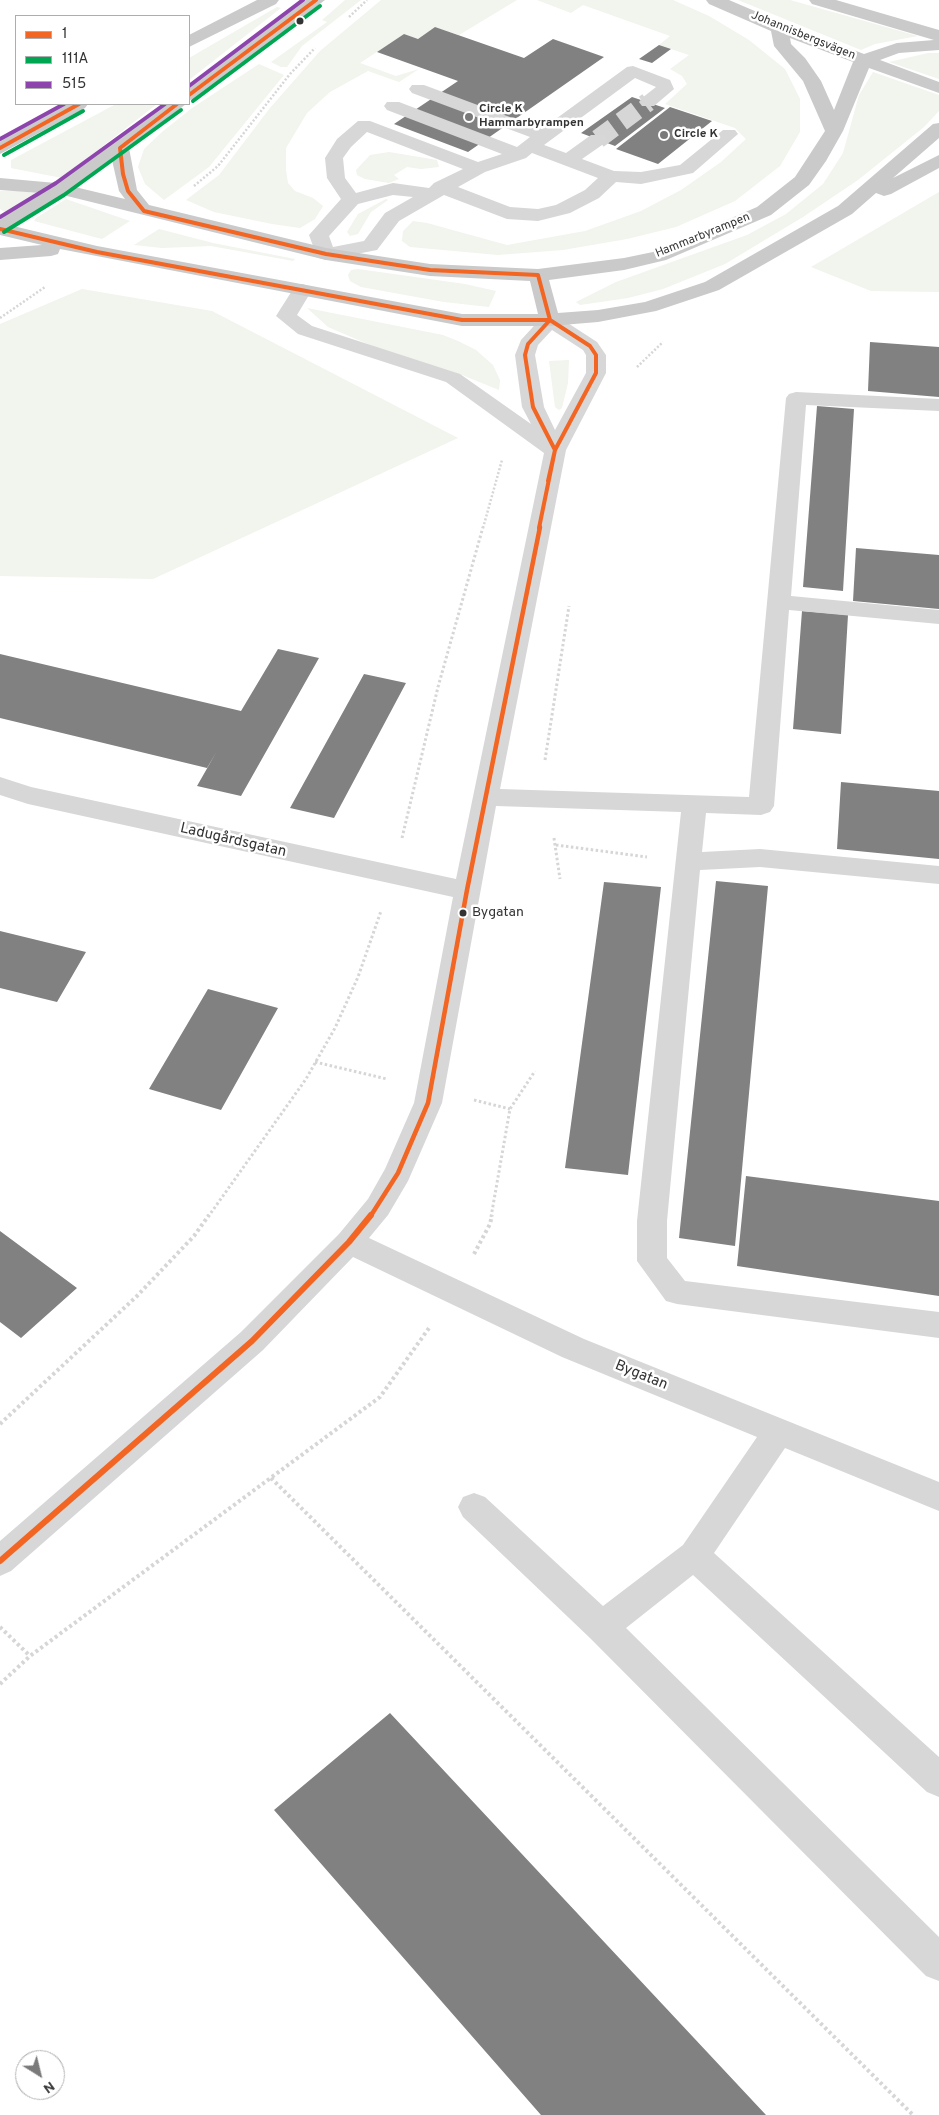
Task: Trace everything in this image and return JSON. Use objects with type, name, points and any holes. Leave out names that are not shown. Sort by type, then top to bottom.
[{"type":"main road","points":[[190,41],[270,0]]},
{"type":"main road","points":[[190,94],[316,0]]},
{"type":"main road","name":"Johannisbergsvägen","points":[[715,0],[779,28],[939,88]]},
{"type":"main road","points":[[818,0],[939,36]]},
{"type":"main road","points":[[779,28],[783,46],[799,62],[812,81],[834,130]]},
{"type":"main road","points":[[863,60],[896,48],[939,45]]},
{"type":"main road","name":"Hammarbyrampen","points":[[0,227],[97,252],[314,272],[430,270],[538,275],[624,264],[659,256],[764,211],[802,181],[817,161],[834,130],[863,60]]},
{"type":"main road","points":[[0,148],[77,105]]},
{"type":"main road","points":[[0,227],[120,148],[176,105]]},
{"type":"main road","name":"Hammarbyrampen","points":[[0,184],[60,189],[150,212],[314,272],[462,320],[550,320],[598,316],[649,307],[712,286],[845,210],[939,128]]},
{"type":"main road","points":[[120,148],[123,174],[128,191],[150,212]]},
{"type":"main road","points":[[845,210],[939,161]]},
{"type":"main road","points":[[0,254],[53,250],[97,252]]},
{"type":"main road","points":[[538,275],[550,320]]},
{"type":"street","points":[[314,272],[370,246],[392,217],[435,191],[478,168],[531,145],[633,71],[664,84],[665,89],[648,102]]},
{"type":"street","points":[[351,200],[336,178],[334,158],[344,143],[364,125],[424,85],[531,145]]},
{"type":"street","points":[[393,106],[531,145],[611,176],[641,178],[686,169],[729,134]]},
{"type":"street","points":[[364,125],[478,168]]},
{"type":"street","points":[[568,160],[598,139]]},
{"type":"street","points":[[554,450],[452,378],[305,330],[286,316],[314,272],[319,235],[351,200],[393,190],[435,191],[507,213],[538,215],[563,209],[592,194],[611,176]]},
{"type":"street","points":[[0,1561],[252,1341],[349,1242],[378,1207],[398,1172],[428,1103],[467,890],[554,450],[596,372],[596,355],[590,346],[550,320],[528,344],[525,355],[533,407],[554,450]]},
{"type":"street","points":[[486,797],[761,806],[796,398],[939,405]]},
{"type":"street","points":[[778,602],[939,617]]},
{"type":"street","name":"Ladugårdsgatan","points":[[0,786],[28,795],[393,876],[467,890]]},
{"type":"street","points":[[694,805],[652,1221],[652,1261],[677,1292],[939,1325]]},
{"type":"street","points":[[688,862],[760,858],[939,875]]},
{"type":"street","name":"Bygatan","points":[[349,1242],[573,1348],[939,1498]]},
{"type":"street","points":[[602,1627],[694,1555],[778,1432]]},
{"type":"street","points":[[474,1507],[602,1627],[939,1963]]},
{"type":"street","points":[[694,1555],[939,1780]]},
{"type":"path","points":[[347,18],[367,0]]},
{"type":"path","points":[[150,212],[218,166],[290,74],[320,44]]},
{"type":"path","points":[[0,318],[97,252]]},
{"type":"path","points":[[632,374],[667,338]]},
{"type":"path","points":[[0,1424],[137,1296],[194,1236],[306,1079],[335,1028],[358,977],[393,876],[438,687],[504,452],[507,417]]},
{"type":"path","points":[[560,879],[556,845],[539,800],[569,603]]},
{"type":"path","points":[[556,845],[688,862]]},
{"type":"path","points":[[0,1684],[30,1656],[380,1397],[454,1292],[490,1224],[510,1109],[534,1071]]},
{"type":"path","points":[[271,1478],[913,2115]]},
{"type":"path","points":[[0,1628],[30,1656]]},
{"type":"shaded area","points":[[345,0],[361,0],[302,46],[287,67],[281,67],[271,62],[327,22],[322,20]]},
{"type":"shaded area","points":[[381,0],[517,0],[459,35],[435,27],[418,39],[404,34],[360,63],[396,76],[419,69],[399,82],[368,71],[330,92],[307,113],[286,148],[286,170],[288,183],[295,191],[313,198],[323,206],[315,219],[300,228],[272,224],[214,212],[186,200],[219,175],[270,108],[320,51]]},
{"type":"shaded area","points":[[537,0],[673,0],[709,16],[749,40],[785,69],[800,99],[800,132],[780,166],[735,201],[676,227],[627,239],[563,250],[498,255],[410,247],[402,241],[403,231],[413,221],[427,223],[507,245],[585,231],[641,211],[681,190],[721,162],[746,139],[735,128],[665,104],[687,84],[682,76],[670,69],[689,55],[659,45],[670,36],[583,5],[571,13]]},
{"type":"shaded area","points":[[738,0],[790,0],[918,36],[875,44],[861,50]]},
{"type":"shaded area","points":[[277,7],[281,8],[190,79],[190,57]]},
{"type":"shaded area","points":[[928,53],[939,53],[939,79],[889,62]]},
{"type":"shaded area","points":[[259,64],[284,75],[209,167],[164,200],[145,184],[138,167],[144,149],[192,108]]},
{"type":"shaded area","points":[[873,72],[939,95],[939,111],[924,127],[858,180],[803,217],[725,264],[663,289],[628,298],[580,305],[576,302],[616,282],[747,235],[786,214],[823,184],[843,153],[859,95]]},
{"type":"shaded area","points":[[114,105],[156,105],[62,178],[11,168],[11,160]]},
{"type":"shaded area","points":[[389,152],[437,160],[439,167],[421,169],[407,167],[394,175],[399,179],[389,183],[365,179],[357,175],[356,170],[370,155]]},
{"type":"shaded area","points":[[0,191],[37,193],[5,212],[0,209]]},
{"type":"shaded area","points":[[939,192],[939,292],[871,291],[811,267]]},
{"type":"shaded area","points":[[66,199],[130,221],[102,239],[34,221]]},
{"type":"shaded area","points":[[386,199],[388,200],[371,212],[358,234],[350,236],[347,232],[358,214]]},
{"type":"shaded area","points":[[159,229],[213,243],[295,259],[293,261],[211,246],[162,248],[134,245]]},
{"type":"shaded area","points":[[358,269],[465,284],[496,291],[489,307],[444,302],[361,287],[350,281],[348,275],[351,270]]},
{"type":"shaded area","points":[[82,289],[212,311],[458,438],[153,579],[0,576],[0,324]]},
{"type":"shaded area","points":[[307,308],[443,335],[458,341],[476,350],[493,365],[500,380],[499,390],[462,375],[377,348],[328,327]]},
{"type":"shaded area","points":[[569,360],[568,383],[562,408],[559,410],[555,407],[549,361]]},
{"type":"building","points":[[435,27],[524,58],[553,39],[604,57],[468,152],[394,124],[458,81],[377,52],[404,34],[418,39]]},
{"type":"building","points":[[659,45],[671,49],[652,63],[639,59]]},
{"type":"building","name":"Circle K","points":[[632,97],[665,108],[615,146],[581,133]]},
{"type":"building","name":"Circle K","points":[[670,107],[712,121],[658,164],[616,149]]},
{"type":"building","points":[[870,342],[939,347],[939,397],[868,391]]},
{"type":"building","points":[[817,406],[854,409],[843,591],[803,587]]},
{"type":"building","points":[[856,548],[939,555],[939,609],[853,601]]},
{"type":"building","points":[[802,611],[848,615],[841,734],[793,729]]},
{"type":"building","points":[[278,649],[319,658],[241,796],[197,786],[217,751],[207,768],[0,718],[0,654],[241,711]]},
{"type":"building","points":[[364,674],[406,683],[334,818],[290,808]]},
{"type":"building","points":[[841,782],[939,791],[939,859],[837,849]]},
{"type":"building","points":[[716,881],[768,886],[735,1246],[679,1238]]},
{"type":"building","points":[[604,882],[661,887],[628,1175],[565,1168]]},
{"type":"building","points":[[0,931],[86,952],[57,1002],[0,988]]},
{"type":"building","points":[[208,989],[278,1008],[221,1110],[149,1089]]},
{"type":"building","points":[[746,1176],[939,1201],[939,1296],[737,1266]]},
{"type":"building","points":[[0,1231],[77,1288],[21,1338],[0,1322]]},
{"type":"building","points":[[390,1713],[766,2115],[541,2115],[274,1810]]},
{"type":"tunnel","points":[[598,139],[648,102]]},
{"type":"transit line","name":"515","points":[[190,85],[303,0]]},
{"type":"transit line","name":"1","points":[[190,94],[316,0]]},
{"type":"transit line","name":"111A","points":[[193,101],[320,6]]},
{"type":"transit line","name":"515","points":[[0,139],[62,105]]},
{"type":"transit line","name":"1","points":[[0,148],[77,105]]},
{"type":"transit line","name":"515","points":[[0,217],[56,183],[164,105]]},
{"type":"transit line","name":"1","points":[[176,105],[120,148],[123,174],[128,191],[144,211],[326,254],[430,270],[538,275],[550,320]]},
{"type":"transit line","name":"111A","points":[[4,232],[64,195],[181,110]]},
{"type":"transit line","name":"111A","points":[[4,155],[83,111]]},
{"type":"transit line","name":"1","points":[[0,229],[97,252],[462,320],[550,320]]},
{"type":"transit line","name":"1","points":[[548,481],[555,450],[533,407],[525,355],[528,344],[550,320]]},
{"type":"transit line","name":"1","points":[[0,1561],[252,1341],[349,1242],[378,1207],[398,1173],[428,1103],[467,890],[555,450],[596,373],[596,355],[590,346],[550,320]]},
{"type":"place","name":"Circle K Hammarbyrampen","points":[[469,117]]},
{"type":"place","name":"Circle K","points":[[664,135]]},
{"type":"place","name":"Bygatan","points":[[463,913]]}]
